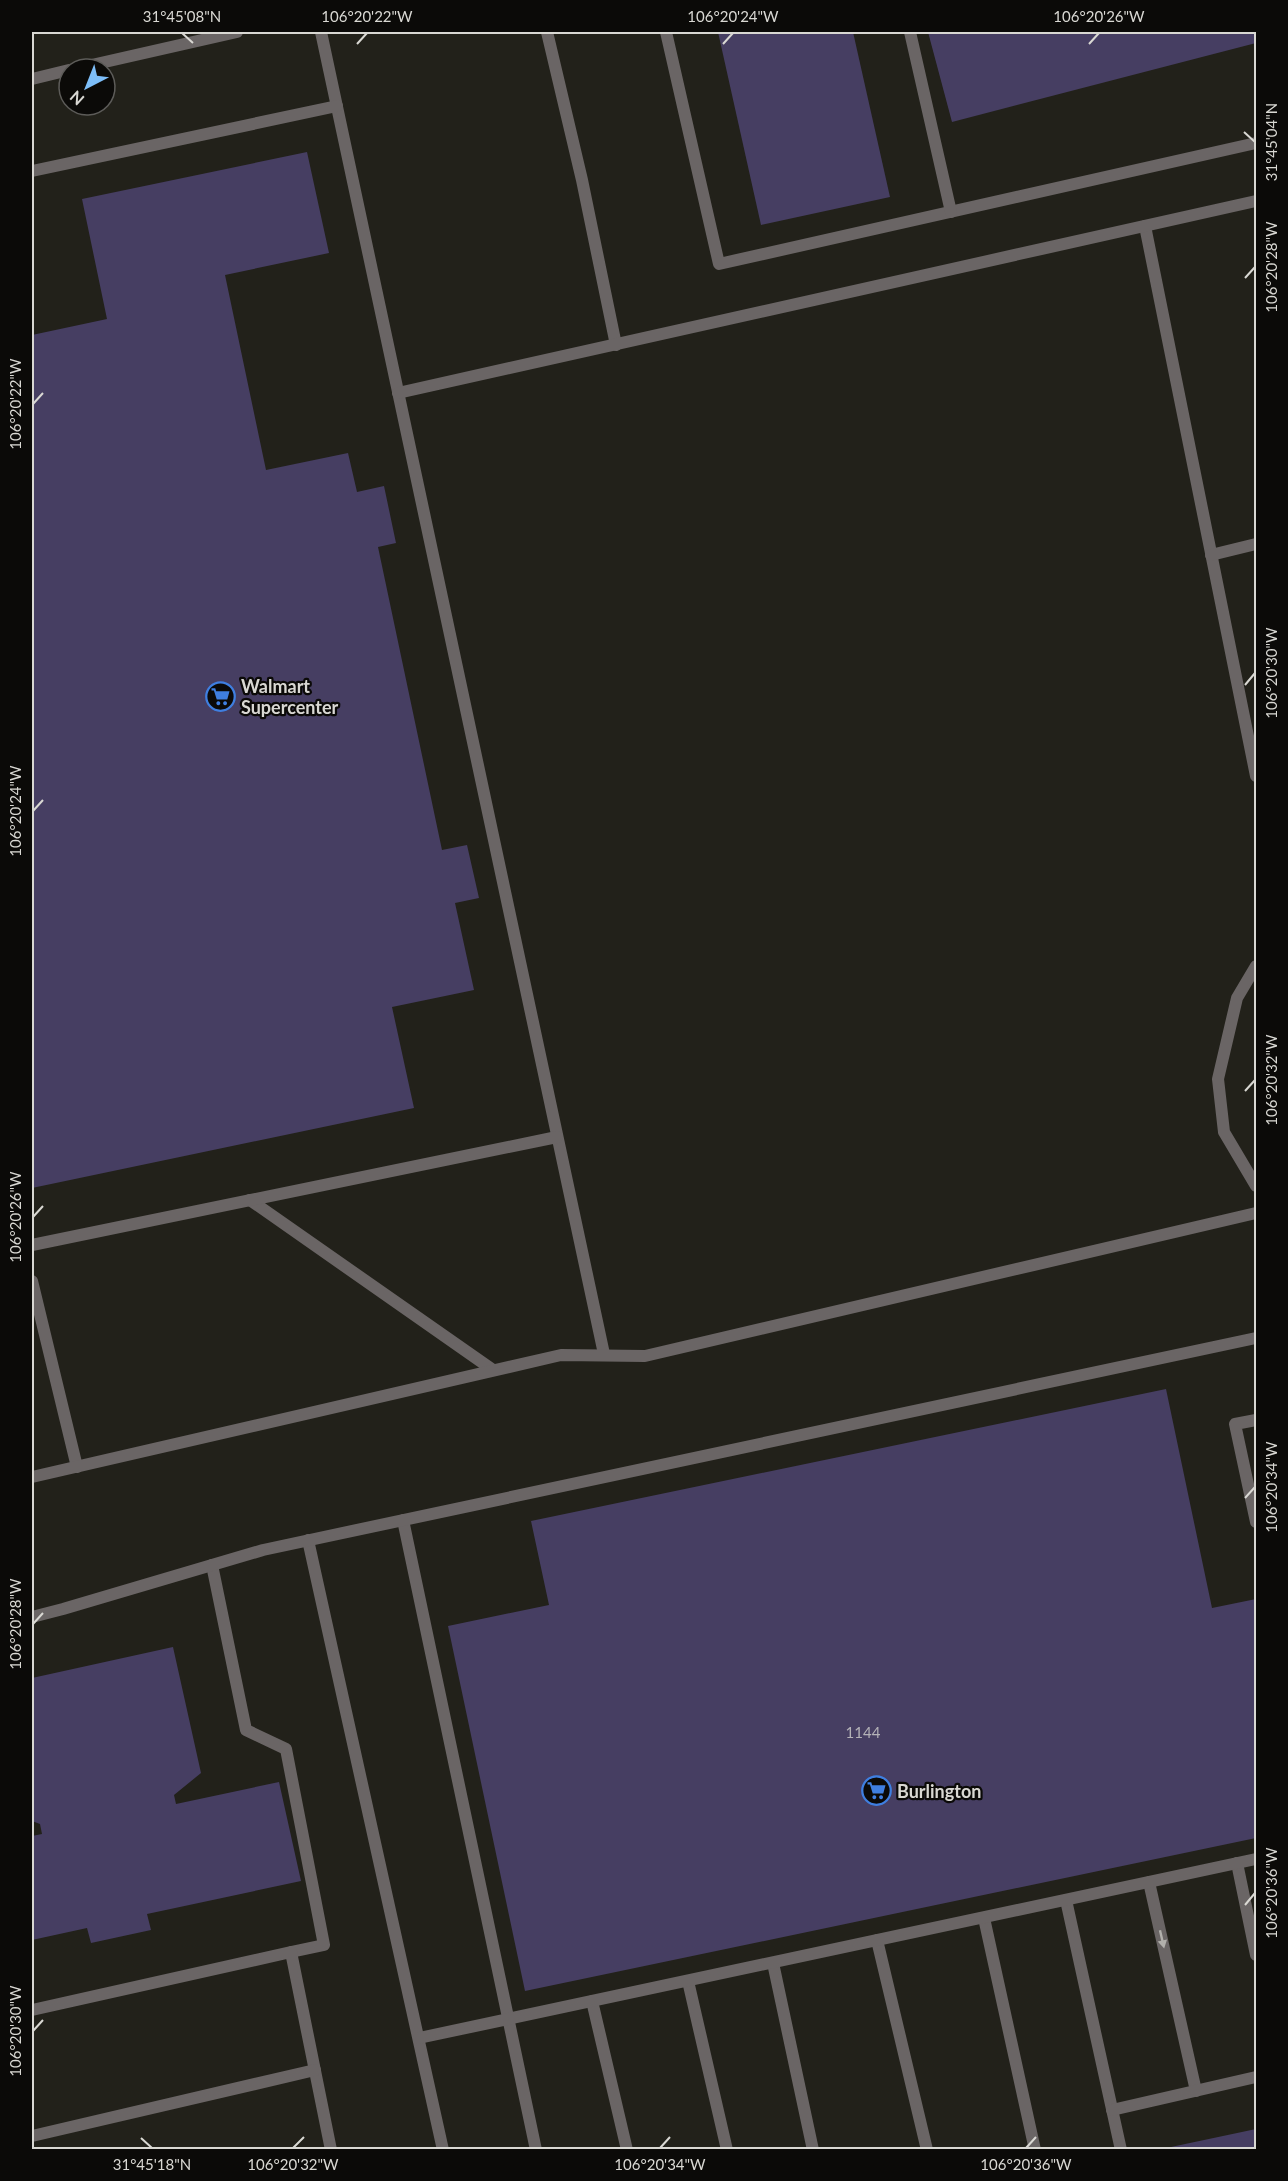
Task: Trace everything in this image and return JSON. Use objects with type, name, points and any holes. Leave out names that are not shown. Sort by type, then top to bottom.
[{"type":"lane","points":[[117,59],[237,32]]},
{"type":"lane","points":[[321,32],[604,1354]]},
{"type":"lane","points":[[547,32],[582,180],[616,345]]},
{"type":"lane","points":[[666,32],[719,264],[1257,143]]},
{"type":"lane","points":[[910,32],[951,212]]},
{"type":"lane","points":[[32,79],[57,73]]},
{"type":"lane","points":[[32,171],[337,106]]},
{"type":"lane","points":[[398,393],[1257,201]]},
{"type":"lane","points":[[1145,226],[1257,776]]},
{"type":"lane","points":[[1211,555],[1257,544]]},
{"type":"lane","points":[[1257,966],[1237,998],[1218,1079],[1224,1132],[1257,1186]]},
{"type":"lane","points":[[32,1245],[558,1137]]},
{"type":"lane","points":[[250,1200],[493,1370]]},
{"type":"lane","points":[[32,1477],[561,1355],[645,1356],[1257,1213]]},
{"type":"lane","points":[[32,1281],[77,1467]]},
{"type":"lane","points":[[32,1617],[263,1550],[1257,1338]]},
{"type":"lane","points":[[1257,1420],[1235,1424],[1257,1522]]},
{"type":"lane","points":[[403,1520],[510,2018],[536,2150]]},
{"type":"lane","points":[[308,1540],[443,2150]]},
{"type":"lane","points":[[32,2010],[324,1945],[286,1749],[246,1730],[212,1566]]},
{"type":"lane","points":[[419,2038],[1257,1859]]},
{"type":"lane","points":[[1237,1863],[1257,1956]]},
{"type":"lane","points":[[1149,1882],[1196,2091]]},
{"type":"lane","points":[[1066,1900],[1121,2150]]},
{"type":"lane","points":[[984,1918],[1035,2150]]},
{"type":"lane","points":[[877,1940],[927,2150]]},
{"type":"lane","points":[[291,1952],[331,2150]]},
{"type":"lane","points":[[772,1963],[813,2150]]},
{"type":"lane","points":[[688,1981],[726,2150]]},
{"type":"lane","points":[[592,2001],[627,2150]]},
{"type":"lane","points":[[32,2136],[315,2070]]},
{"type":"lane","points":[[1112,2110],[1257,2077]]},
{"type":"building","points":[[718,32],[853,32],[890,197],[761,225]]},
{"type":"building","points":[[928,32],[1256,32],[1256,43],[952,122]]},
{"type":"building","name":"Walmart Supercenter","points":[[307,152],[329,253],[225,275],[266,470],[348,453],[357,492],[384,486],[396,543],[378,547],[442,850],[467,845],[479,898],[455,903],[474,990],[392,1007],[414,1108],[32,1188],[32,335],[107,319],[82,199]]},
{"type":"building","points":[[1166,1389],[1212,1608],[1256,1599],[1256,1838],[525,1991],[448,1626],[549,1605],[531,1521]]},
{"type":"building","points":[[173,1647],[201,1773],[174,1795],[176,1804],[279,1782],[301,1881],[147,1914],[151,1930],[91,1943],[87,1928],[32,1940],[32,1836],[42,1834],[40,1824],[32,1821],[32,1678]]},
{"type":"building","points":[[1256,2129],[1256,2150],[1172,2150],[1171,2147]]},
{"type":"place","name":"Walmart Supercenter","points":[[220,696]]},
{"type":"place","name":"Burlington","points":[[876,1791]]}]
